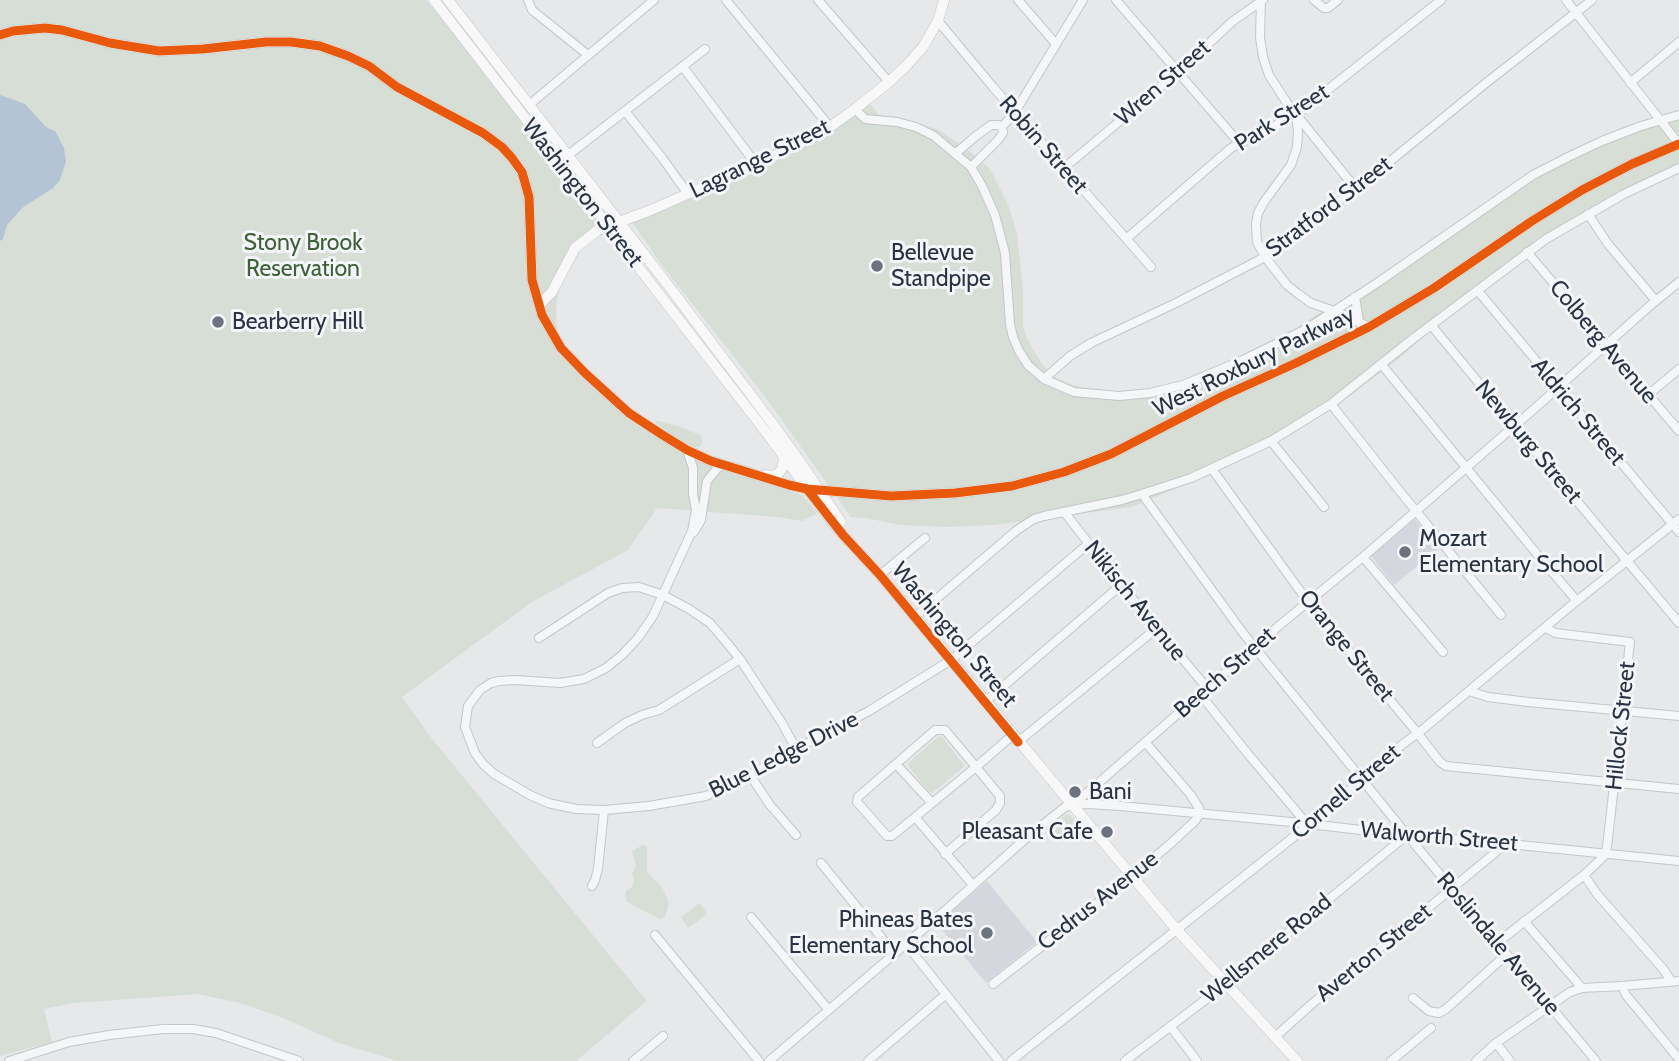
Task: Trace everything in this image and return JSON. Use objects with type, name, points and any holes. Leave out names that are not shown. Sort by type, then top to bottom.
[{"type":"main road","name":"Washington Street","points":[[434,0],[784,457],[823,514],[880,575],[1177,930],[1290,1057]]},
{"type":"main road","name":"Washington Street","points":[[448,0],[768,418],[819,489],[859,553]]},
{"type":"main road","name":"Lagrange Street","points":[[607,226],[620,223],[756,164],[830,127],[906,66],[923,47],[938,21],[944,0]]},
{"type":"main road","points":[[0,35],[45,28],[159,51],[291,42],[320,46],[369,66],[397,87],[483,133],[502,147],[522,172],[529,197],[532,281],[547,326],[561,348],[585,373],[629,413],[687,450],[734,468],[772,476],[782,469],[784,457]]},
{"type":"main road","name":"West Roxbury Parkway","points":[[734,468],[807,489],[891,496],[992,489],[1085,465],[1369,327],[1434,288],[1568,198],[1623,168],[1679,144]]},
{"type":"main road","points":[[540,305],[552,292],[575,248],[607,226]]},
{"type":"street","points":[[528,0],[532,10],[588,55]]},
{"type":"street","points":[[529,105],[654,0]]},
{"type":"street","points":[[726,0],[830,127]]},
{"type":"street","points":[[818,0],[889,82]]},
{"type":"street","points":[[1018,0],[1056,44]]},
{"type":"street","points":[[1002,127],[1015,112],[1083,0]]},
{"type":"street","points":[[1116,0],[1239,143]]},
{"type":"street","points":[[1261,0],[1259,23],[1263,57],[1269,75],[1296,114],[1356,189]]},
{"type":"street","name":"Wren Street","points":[[1064,168],[1261,0]]},
{"type":"street","points":[[1314,0],[1324,8],[1328,8],[1335,1]]},
{"type":"street","name":"Park Street","points":[[1126,239],[1239,143],[1296,114],[1441,0]]},
{"type":"street","points":[[1566,0],[1679,144]]},
{"type":"street","name":"Stratford Street","points":[[1044,379],[1070,356],[1091,343],[1265,257],[1356,189],[1592,0]]},
{"type":"street","name":"Robin Street","points":[[938,21],[1151,267]]},
{"type":"street","points":[[1630,83],[1679,42]]},
{"type":"street","points":[[568,156],[705,49]]},
{"type":"street","points":[[683,67],[756,164]]},
{"type":"street","points":[[855,108],[865,119],[897,122],[934,136],[971,167],[996,215],[1005,253],[1013,337],[1028,365],[1044,379]]},
{"type":"street","points":[[625,111],[688,194]]},
{"type":"street","points":[[1296,114],[1297,147],[1291,165],[1258,213],[1257,242],[1265,257],[1287,285],[1297,293],[1311,303],[1369,327]]},
{"type":"street","name":"West Roxbury Parkway","points":[[1044,379],[1074,392],[1119,396],[1150,393],[1203,377],[1308,328],[1533,175],[1602,141],[1679,115]]},
{"type":"street","points":[[956,153],[991,125],[1002,127]]},
{"type":"street","points":[[971,167],[998,140],[1003,133],[1002,127]]},
{"type":"street","points":[[915,617],[1017,530],[1034,519],[1142,494],[1212,469],[1271,441],[1331,404],[1527,252],[1587,214],[1679,168]]},
{"type":"street","points":[[1587,214],[1608,244],[1656,301]]},
{"type":"street","name":"Colberg Avenue","points":[[1527,252],[1679,431]]},
{"type":"street","name":"Beech Street","points":[[769,1061],[1025,839],[1065,807],[1073,805],[1203,691],[1416,512],[1679,282]]},
{"type":"street","name":"Aldrich Street","points":[[1478,291],[1557,387],[1676,522],[1679,532]]},
{"type":"street","points":[[1355,297],[1359,323]]},
{"type":"street","name":"Newburg Street","points":[[1432,325],[1679,623]]},
{"type":"street","points":[[1382,365],[1577,601]]},
{"type":"street","points":[[1648,395],[1679,369]]},
{"type":"street","points":[[1331,404],[1501,615]]},
{"type":"street","points":[[1271,441],[1324,507]]},
{"type":"street","name":"Blue Ledge Drive","points":[[687,450],[693,468],[696,510],[690,537]]},
{"type":"street","name":"Blue Ledge Drive","points":[[721,464],[707,481],[701,520],[690,537],[653,615],[638,638],[622,655],[595,675],[584,679],[560,683],[509,680],[491,683],[481,690],[468,706],[465,727],[468,739],[483,764],[494,774],[548,803],[576,809],[604,810],[649,806],[706,796],[869,711],[951,660],[1088,544]]},
{"type":"street","name":"Orange Street","points":[[1212,469],[1308,602],[1440,762],[1446,766],[1679,789]]},
{"type":"street","name":"Roslindale Avenue","points":[[1142,494],[1255,647],[1361,780],[1596,1061]]},
{"type":"street","name":"Nikisch Avenue","points":[[1065,513],[1302,818],[1310,824]]},
{"type":"street","name":"Cornell Street","points":[[1011,1061],[1310,824],[1676,522]]},
{"type":"street","points":[[880,575],[925,538]]},
{"type":"street","points":[[1363,557],[1443,652]]},
{"type":"street","points":[[985,702],[1121,585]]},
{"type":"street","points":[[539,638],[608,593],[621,588],[639,587],[663,595],[709,623],[740,659],[796,749]]},
{"type":"street","points":[[945,854],[998,807],[1000,796],[976,767],[945,730],[934,730],[858,797],[858,802],[887,836],[892,836],[976,767],[1016,739],[1157,628]]},
{"type":"street","name":"Hillock Street","points":[[1546,628],[1555,633],[1630,642],[1606,853]]},
{"type":"street","points":[[597,743],[625,723],[659,710],[740,659]]},
{"type":"street","points":[[1469,691],[1502,699],[1679,716]]},
{"type":"street","points":[[1145,742],[1190,794],[1200,814]]},
{"type":"street","points":[[896,764],[932,803]]},
{"type":"street","points":[[750,775],[796,835]]},
{"type":"street","name":"Walworth Street","points":[[1073,805],[1120,806],[1679,861]]},
{"type":"street","points":[[592,886],[598,869],[604,810]]},
{"type":"street","name":"Cedrus Avenue","points":[[993,984],[1132,876],[1200,814]]},
{"type":"street","points":[[915,817],[972,885]]},
{"type":"street","name":"Wellsmere Road","points":[[1125,1061],[1226,984],[1407,835]]},
{"type":"street","name":"Averton Street","points":[[1275,1037],[1507,843]]},
{"type":"street","points":[[1497,943],[1584,875],[1606,853]]},
{"type":"street","points":[[821,863],[894,953]]},
{"type":"street","points":[[1584,875],[1597,894],[1675,981]]},
{"type":"street","points":[[751,917],[828,1009]]},
{"type":"street","points":[[1524,920],[1582,988]]},
{"type":"street","points":[[655,935],[759,1061]]},
{"type":"street","points":[[905,944],[999,1061]]},
{"type":"street","points":[[1413,998],[1429,1011],[1439,1013],[1506,955]]},
{"type":"street","points":[[1476,1061],[1496,1043],[1570,992],[1582,988],[1675,981]]},
{"type":"street","points":[[1622,986],[1626,995],[1679,1059]]},
{"type":"street","points":[[867,1061],[945,995]]},
{"type":"street","points":[[1170,1026],[1197,1061]]},
{"type":"street","points":[[1391,1061],[1431,1028]]},
{"type":"street","points":[[9,1061],[69,1042],[163,1029],[193,1029],[216,1033],[299,1061]]},
{"type":"street","points":[[633,1061],[663,1035]]},
{"type":"street","points":[[1496,1043],[1510,1061]]},
{"type":"shaded area","name":"Mozart Elementary School","points":[[1415,519],[1439,548],[1394,585],[1371,556]]},
{"type":"shaded area","name":"Phineas Bates Elementary School","points":[[987,881],[1037,942],[986,983],[937,924]]},
{"type":"green space","name":"Stony Brook Reservation","points":[[0,0],[426,0],[465,46],[607,234],[597,236],[581,249],[562,282],[556,310],[557,337],[579,363],[636,417],[712,459],[724,471],[800,494],[817,514],[802,521],[657,508],[628,550],[532,602],[402,697],[433,740],[647,1001],[576,1061],[398,1061],[339,1043],[283,1018],[240,1003],[198,994],[73,1003],[44,1009],[52,1042],[0,1056]]},
{"type":"green space","points":[[870,104],[879,115],[937,129],[990,169],[1009,207],[1017,234],[1023,290],[1023,325],[1033,350],[1056,378],[1075,386],[1110,392],[1142,391],[1199,380],[1285,336],[1321,312],[1353,298],[1375,278],[1527,177],[1662,116],[1679,112],[1679,174],[1641,189],[1538,248],[1351,395],[1267,446],[1223,469],[1132,507],[993,525],[900,525],[851,517],[766,398],[661,264],[632,222],[785,155],[827,133]]},
{"type":"green space","points":[[655,421],[700,435],[702,444],[692,447],[676,440]]},
{"type":"green space","points":[[939,736],[965,766],[932,793],[907,764]]},
{"type":"green space","points":[[1067,814],[1076,822],[1054,838],[1048,830]]},
{"type":"green space","points":[[643,845],[647,846],[647,872],[662,887],[669,903],[665,917],[659,919],[627,902],[625,895],[634,881],[632,874],[636,865],[632,851]]},
{"type":"green space","points":[[700,903],[707,914],[688,928],[681,917]]},
{"type":"water","points":[[0,95],[25,104],[46,127],[55,131],[64,148],[66,161],[60,180],[53,188],[22,208],[7,225],[0,241]]},
{"type":"cycle path","points":[[0,35],[45,28],[159,51],[291,42],[320,46],[369,66],[397,87],[483,133],[512,158],[522,172],[529,197],[532,280],[542,315],[561,348],[629,413],[687,450],[711,461],[807,489],[891,496],[955,493],[1012,486],[1064,472],[1111,454],[1223,396],[1369,327],[1434,288],[1582,190],[1679,144]]},
{"type":"cycle path","points":[[807,489],[1018,742]]},
{"type":"place","name":"Bellevue Standpipe","points":[[877,266]]},
{"type":"place","name":"Bearberry Hill","points":[[218,322]]},
{"type":"place","name":"Mozart Elementary School","points":[[1405,552]]},
{"type":"place","name":"Bani","points":[[1075,792]]},
{"type":"place","name":"Pleasant Cafe","points":[[1107,832]]},
{"type":"place","name":"Phineas Bates Elementary School","points":[[987,933]]}]
